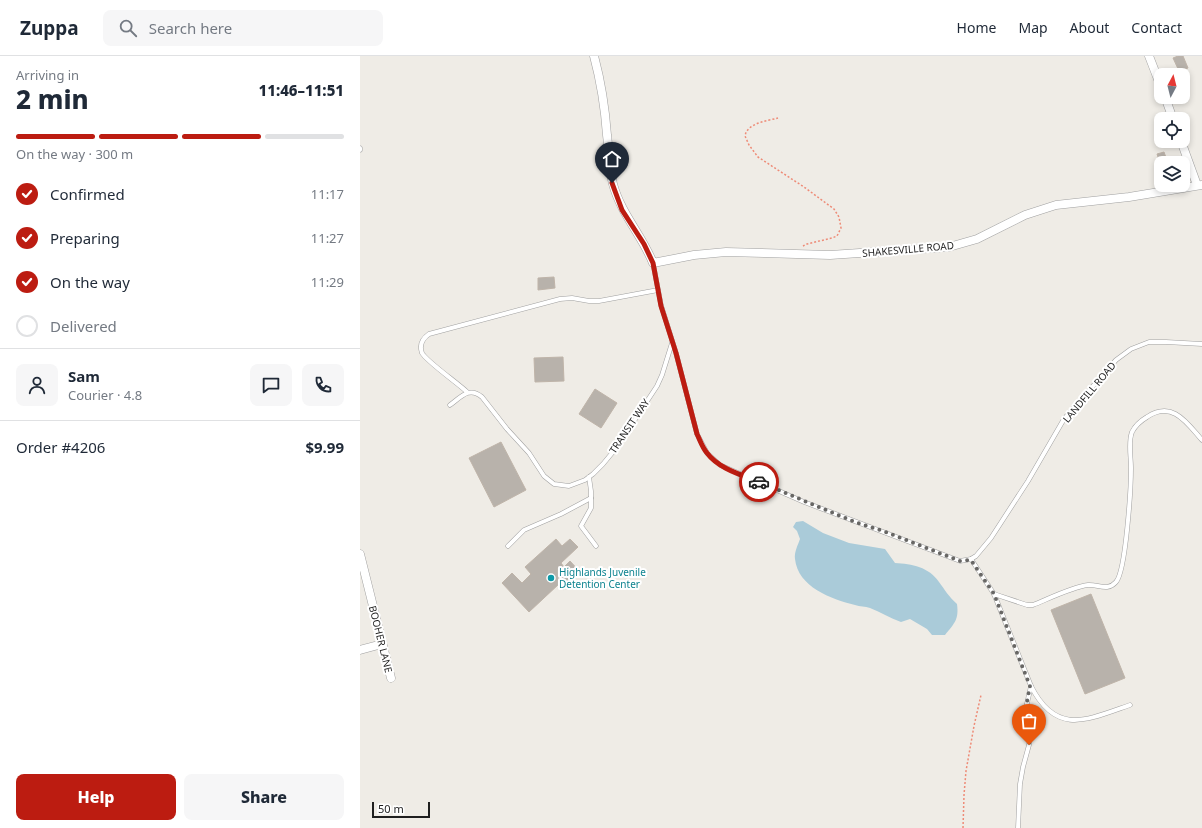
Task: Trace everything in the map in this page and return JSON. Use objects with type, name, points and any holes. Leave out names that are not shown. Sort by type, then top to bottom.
[{"type":"street","points":[[594,56],[603,100],[612,183],[622,210],[644,244],[653,263]]},
{"type":"street","points":[[1149,56],[1154,69]]},
{"type":"street","points":[[1184,148],[1200,185]]},
{"type":"street","name":"SHAKESVILLE ROAD","points":[[653,263],[694,255],[726,252],[830,255],[949,247],[976,239],[1025,215],[1056,205],[1129,197],[1200,185]]},
{"type":"street","name":"BOOHER LANE","points":[[360,554],[391,678]]},
{"type":"street","points":[[360,650],[382,644]]},
{"type":"lane","points":[[653,263],[661,306],[697,434],[707,453],[713,460],[720,465],[783,493],[855,522],[883,531],[960,561],[971,560],[994,594],[1030,686],[1043,706],[1056,717],[1072,720],[1087,719],[1130,705]]},
{"type":"lane","points":[[450,405],[467,392],[424,356],[421,347],[422,341],[429,334],[560,299],[572,298],[594,301],[658,290]]},
{"type":"lane","name":"TRANSIT WAY","points":[[467,392],[477,393],[482,397],[507,429],[529,453],[544,476],[554,484],[561,486],[576,484],[589,477],[603,464],[617,447],[657,386],[672,342]]},
{"type":"lane","name":"LANDFILL ROAD","points":[[971,560],[991,538],[1007,515],[1064,419],[1116,360],[1131,349],[1150,342],[1202,344]]},
{"type":"lane","points":[[994,594],[1027,605],[1033,605],[1087,586],[1102,588],[1112,586],[1119,577],[1125,546],[1131,470],[1130,443],[1132,431],[1143,419],[1150,415],[1162,411],[1170,412],[1181,417],[1202,440]]},
{"type":"lane","points":[[589,477],[591,508],[581,526],[596,546]]},
{"type":"lane","points":[[508,546],[524,530],[561,514],[591,498]]},
{"type":"lane","points":[[1018,828],[1020,784],[1030,736],[1025,712],[1030,686]]},
{"type":"path","points":[[778,118],[758,123],[747,130],[745,136],[749,145],[758,157],[804,187],[834,209],[841,224],[840,232],[837,236],[804,245],[798,254]]},
{"type":"path","points":[[963,828],[966,772],[981,695]]},
{"type":"water","points":[[803,521],[823,533],[849,543],[885,549],[895,563],[914,565],[930,573],[957,604],[957,617],[954,624],[945,635],[932,635],[927,629],[910,619],[901,622],[870,608],[857,606],[836,599],[817,590],[802,577],[797,569],[795,556],[800,539],[797,531],[793,527],[796,522]]},
{"type":"building","points":[[1183,56],[1188,68],[1178,68],[1173,58]]},
{"type":"building","points":[[1164,152],[1165,156],[1158,156],[1157,154]]},
{"type":"building","points":[[554,277],[555,288],[538,290],[538,278]]},
{"type":"building","points":[[563,357],[564,381],[535,382],[534,358]]},
{"type":"building","points":[[595,389],[617,403],[601,428],[579,414]]},
{"type":"building","points":[[501,442],[526,490],[494,507],[469,458]]},
{"type":"building","name":"Highlands Juvenile Detention Center","points":[[556,539],[562,546],[570,539],[578,547],[561,563],[564,567],[570,561],[581,573],[563,590],[559,584],[529,612],[502,583],[512,573],[522,583],[531,574],[525,567]]},
{"type":"building","points":[[1091,594],[1125,678],[1085,694],[1051,610]]},
{"type":"way so far","points":[[759,482],[804,502],[960,561],[971,560],[994,594],[1030,686],[1025,712],[1030,736],[1029,745]]},
{"type":"place","name":"Highlands Juvenile Detention Center","points":[[551,578]]},
{"type":"route","points":[[612,183],[622,210],[644,244],[653,263],[661,306],[676,353],[697,434],[702,446],[713,460],[720,465],[759,482]]}]
